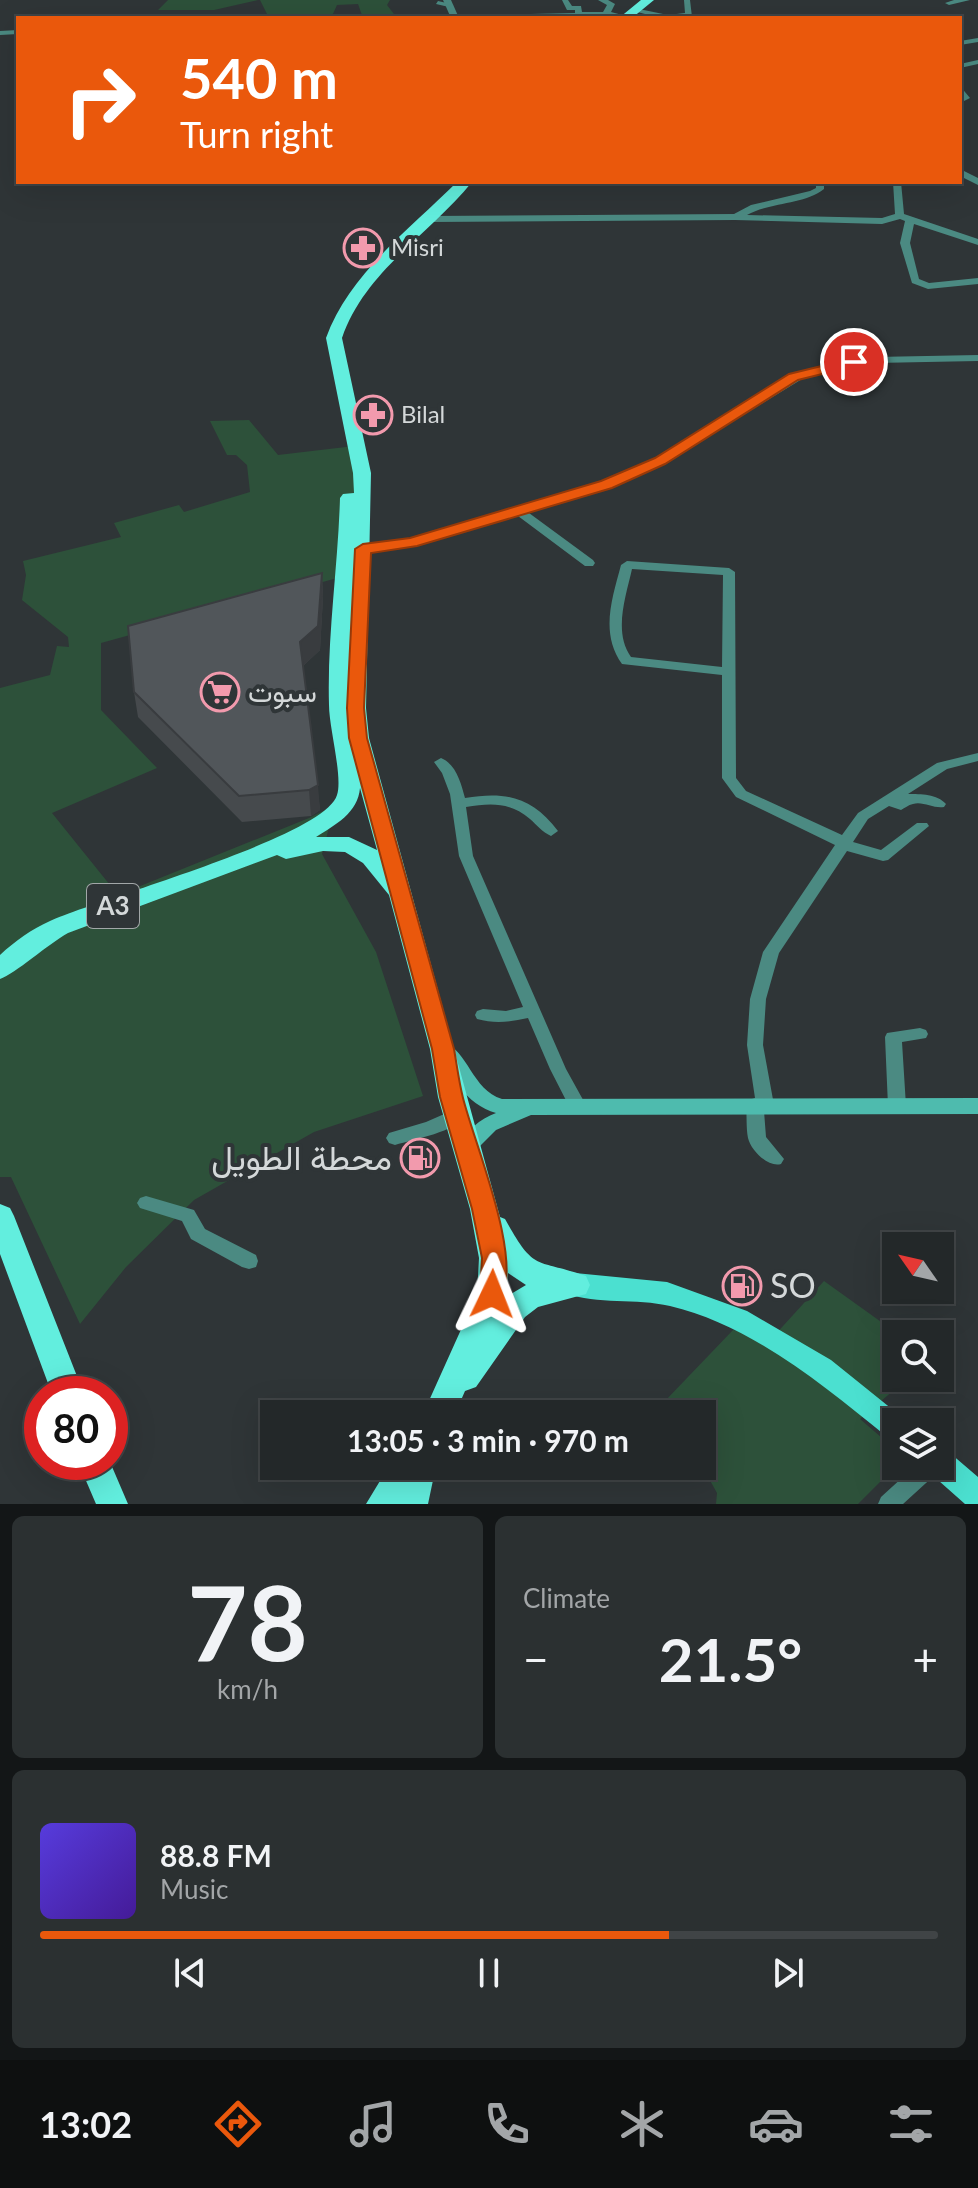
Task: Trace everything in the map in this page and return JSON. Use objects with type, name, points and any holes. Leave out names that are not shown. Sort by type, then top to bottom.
[{"type":"highway","points":[[629,14],[648,0]]},
{"type":"highway","name":"A3","points":[[0,970],[26,946],[58,927],[237,862],[326,822],[346,803],[349,786],[339,709],[348,470],[323,336],[325,319],[338,297],[450,184]]},
{"type":"highway","points":[[446,1400],[492,1294],[494,1258],[443,1049],[357,724],[363,549],[362,473],[335,344],[336,330],[353,296],[463,184]]},
{"type":"highway","points":[[237,862],[315,844],[342,842],[373,857],[403,903]]},
{"type":"highway","points":[[484,1209],[518,1267],[530,1276],[575,1285]]},
{"type":"highway","points":[[0,1216],[61,1376]]},
{"type":"highway","points":[[448,1400],[514,1308],[530,1296],[575,1285]]},
{"type":"highway","points":[[102,1480],[112,1504]]},
{"type":"highway","points":[[383,1504],[398,1480]]},
{"type":"highway","points":[[412,1504],[417,1480]]},
{"type":"main road","points":[[443,1049],[460,1066],[474,1092],[485,1102],[502,1107],[978,1106]]},
{"type":"main road","points":[[467,1146],[489,1124],[532,1108]]},
{"type":"main road","points":[[575,1285],[660,1293],[717,1310],[823,1371],[882,1416]]},
{"type":"main road","points":[[954,1475],[978,1496]]},
{"type":"street","points":[[565,0],[570,8],[578,8],[579,16],[592,12],[656,16]]},
{"type":"street","points":[[602,0],[611,4],[606,14]]},
{"type":"street","points":[[680,16],[689,15],[687,0]]},
{"type":"street","points":[[950,15],[948,2],[967,0]]},
{"type":"street","points":[[448,2],[459,16]]},
{"type":"street","points":[[735,217],[750,208],[813,193],[820,189],[820,184]]},
{"type":"street","points":[[897,184],[905,218],[905,243],[915,281],[928,286],[978,281]]},
{"type":"street","points":[[430,219],[735,217],[889,221],[905,218],[978,242]]},
{"type":"street","points":[[363,549],[411,542],[607,485],[660,461],[804,373],[875,360],[978,358]]},
{"type":"street","points":[[520,512],[589,563]]},
{"type":"street","points":[[729,672],[627,661],[621,655],[616,620],[627,565],[729,572],[729,672],[729,778],[741,794],[843,843],[883,856],[922,826]]},
{"type":"street","points":[[775,1159],[757,1139],[760,1105],[755,1045],[758,999],[771,952],[863,816],[942,766],[978,757]]},
{"type":"street","points":[[441,762],[447,768],[459,804],[466,856],[558,1069],[578,1107]]},
{"type":"street","points":[[459,804],[501,797],[512,800],[551,831]]},
{"type":"street","points":[[887,800],[901,805],[911,798],[928,799],[939,804]]},
{"type":"street","points":[[483,1015],[506,1017],[534,1010]]},
{"type":"street","points":[[897,1106],[893,1037],[920,1034]]},
{"type":"street","points":[[395,1138],[431,1128],[458,1115]]},
{"type":"street","points":[[146,1203],[188,1215],[198,1234],[249,1261]]},
{"type":"street","points":[[888,1504],[915,1480]]},
{"type":"green space","points":[[168,0],[258,0],[214,10],[158,10]]},
{"type":"green space","points":[[260,0],[390,0],[387,5],[395,16],[362,16],[358,4],[337,5],[332,16],[268,16]]},
{"type":"green space","points":[[249,420],[278,455],[363,445],[348,575],[101,643],[101,710],[157,768],[52,813],[118,895],[335,805],[322,854],[376,952],[423,1096],[314,1132],[194,1200],[126,1267],[80,1324],[11,1177],[0,1177],[0,688],[50,675],[57,646],[69,647],[68,637],[22,600],[26,575],[23,561],[121,537],[114,523],[179,505],[184,512],[250,492],[247,465],[236,455],[227,455],[210,421]]},
{"type":"green space","points":[[824,1281],[882,1323],[882,1392],[892,1392],[860,1419],[882,1438],[882,1480],[858,1504],[716,1504],[717,1493],[710,1480],[716,1480],[716,1400],[666,1400],[733,1330],[773,1337]]},
{"type":"building","name":"سبوت","points":[[322,573],[318,626],[300,642],[318,785],[309,790],[239,796],[134,692],[128,626]]},
{"type":"place","name":"Misri","points":[[363,248]]},
{"type":"place","name":"Bilal","points":[[373,415]]},
{"type":"place","name":"سبوت","points":[[220,692]]},
{"type":"place","name":"محطة الطويل","points":[[420,1158]]},
{"type":"place","name":"SO","points":[[742,1286]]},
{"type":"route","points":[[492,1294],[494,1258],[484,1209],[452,1097],[443,1049],[388,838],[358,738],[355,708],[363,549],[411,542],[607,485],[660,461],[722,425],[793,377],[854,362]]}]
